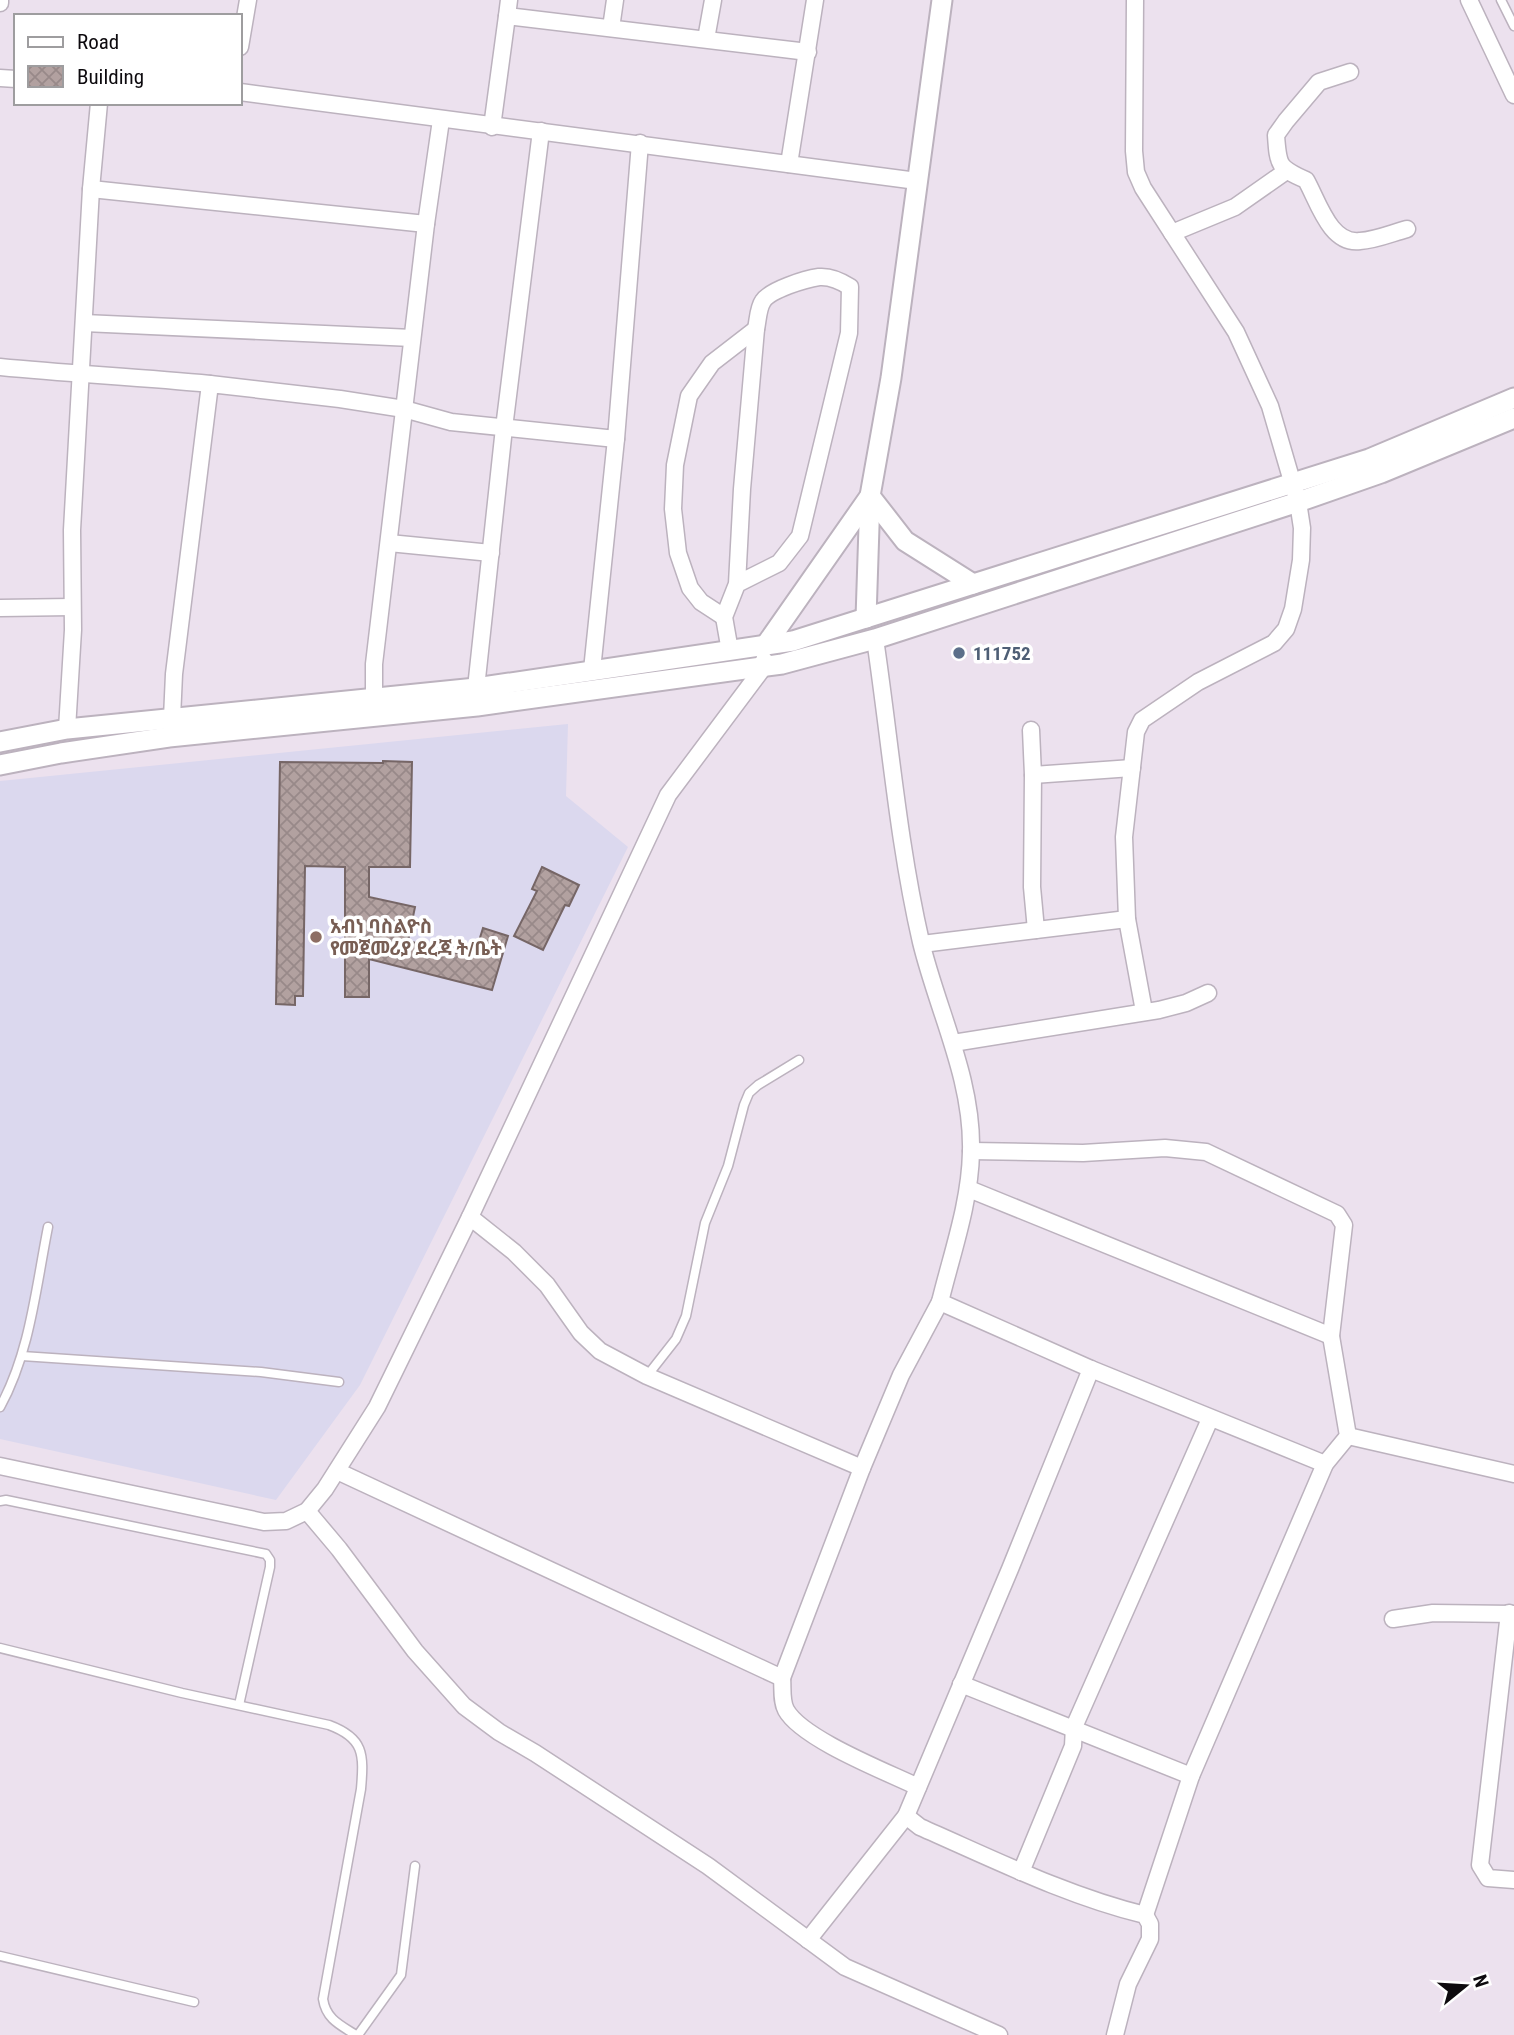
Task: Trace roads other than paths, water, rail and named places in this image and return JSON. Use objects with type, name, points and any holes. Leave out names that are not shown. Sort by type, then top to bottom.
[{"type":"street","points":[[242,35],[248,0]]},
{"type":"street","points":[[611,28],[615,0]]},
{"type":"street","points":[[706,39],[713,0]]},
{"type":"street","points":[[789,164],[815,0]]},
{"type":"street","points":[[866,618],[870,496],[891,378],[942,0]]},
{"type":"street","points":[[1135,0],[1133,151],[1136,172],[1236,332],[1270,406],[1295,492],[1302,528],[1301,560],[1293,609],[1286,629],[1275,643],[1198,682],[1142,720],[1136,732],[1124,837],[1127,919],[1144,1011]]},
{"type":"street","points":[[1469,0],[1514,95]]},
{"type":"street","points":[[492,127],[508,8],[611,28],[808,52]]},
{"type":"street","points":[[1350,72],[1319,82],[1286,121],[1276,135],[1278,161],[1285,172],[1306,180],[1330,226],[1341,237],[1361,242],[1408,229]]},
{"type":"street","points":[[242,92],[917,181]]},
{"type":"street","points":[[67,729],[73,630],[72,530],[91,189],[99,105]]},
{"type":"street","points":[[374,718],[374,664],[426,224],[441,120]]},
{"type":"street","points":[[476,688],[504,428],[541,131]]},
{"type":"street","points":[[592,670],[616,439],[640,143]]},
{"type":"street","points":[[1172,233],[1235,207],[1285,172]]},
{"type":"street","points":[[91,189],[426,224]]},
{"type":"street","points":[[730,651],[724,617],[737,584],[742,489],[756,329],[761,303],[770,294],[820,277],[839,280],[850,287],[849,332],[800,536],[779,563],[737,584]]},
{"type":"street","points":[[84,323],[412,338]]},
{"type":"street","points":[[724,617],[701,603],[690,588],[678,553],[673,509],[676,465],[689,396],[712,363],[756,329]]},
{"type":"street","points":[[0,367],[81,375],[145,377],[340,398],[404,409],[450,422],[616,439]]},
{"type":"street","points":[[172,718],[176,660],[210,384]]},
{"type":"street","points":[[0,765],[169,737],[374,718],[763,668],[875,639],[1295,492],[1514,398]]},
{"type":"street","points":[[0,742],[67,729],[476,688],[793,641],[972,584],[1295,492],[1381,473],[1514,418]]},
{"type":"street","points":[[870,496],[905,541],[972,584]]},
{"type":"street","points":[[0,1466],[264,1522],[286,1521],[307,1511],[325,1489],[377,1407],[470,1217],[668,794],[763,668],[765,646],[870,496]]},
{"type":"street","points":[[389,543],[491,553]]},
{"type":"street","points":[[0,608],[72,607]]},
{"type":"street","points":[[875,639],[902,847],[922,944],[953,1043],[968,1110],[971,1151],[968,1189],[940,1302],[901,1375],[862,1468],[782,1678],[785,1709],[802,1728],[918,1787]]},
{"type":"street","points":[[1031,730],[1032,887],[1036,930]]},
{"type":"street","points":[[1033,775],[1132,768]]},
{"type":"street","points":[[922,944],[1127,919]]},
{"type":"street","points":[[953,1043],[1186,1003],[1208,993]]},
{"type":"street","points":[[971,1151],[1083,1153],[1165,1149],[1206,1152],[1337,1214],[1344,1225],[1331,1336],[1348,1436],[1325,1464],[1191,1776],[1145,1915],[1150,1924],[1150,1939],[1128,1984],[1115,2035]]},
{"type":"street","points":[[968,1189],[1331,1336]]},
{"type":"street","points":[[470,1217],[514,1252],[547,1285],[590,1342],[600,1350],[648,1376],[862,1468]]},
{"type":"street","points":[[940,1302],[1091,1369],[1325,1464]]},
{"type":"street","points":[[808,1940],[906,1816],[1091,1369]]},
{"type":"street","points":[[1021,1872],[1073,1746],[1074,1727],[1210,1419]]},
{"type":"street","points":[[1348,1436],[1514,1474]]},
{"type":"street","points":[[337,1471],[782,1678]]},
{"type":"street","points":[[307,1511],[415,1651],[464,1706],[499,1732],[708,1866],[845,1967],[999,2035]]},
{"type":"street","points":[[1393,1619],[1433,1613],[1511,1614],[1480,1865],[1488,1878],[1514,1880]]},
{"type":"street","points":[[961,1684],[1191,1776]]},
{"type":"street","points":[[906,1816],[920,1826],[1021,1872],[1122,1910],[1145,1915]]},
{"type":"lane","points":[[1502,0],[1514,26]]},
{"type":"lane","points":[[648,1376],[676,1339],[686,1316],[705,1223],[729,1166],[744,1105],[758,1085],[799,1060]]},
{"type":"lane","points":[[0,1407],[22,1356],[48,1227]]},
{"type":"lane","points":[[22,1356],[261,1373],[339,1382]]},
{"type":"lane","points":[[0,1501],[6,1500],[266,1554],[270,1567],[239,1705]]},
{"type":"lane","points":[[0,1648],[328,1725],[346,1731],[357,1742],[363,1761],[361,1789],[323,1999],[324,2010],[330,2018],[357,2035],[401,1975],[415,1866]]},
{"type":"lane","points":[[0,1956],[194,2002]]},
{"type":"place","name":"111752","points":[[959,653]]},
{"type":"place","name":"አብነ ባስልዮስ የመጀመሪያ ደረጃ ት/ቤት","points":[[316,937]]}]
